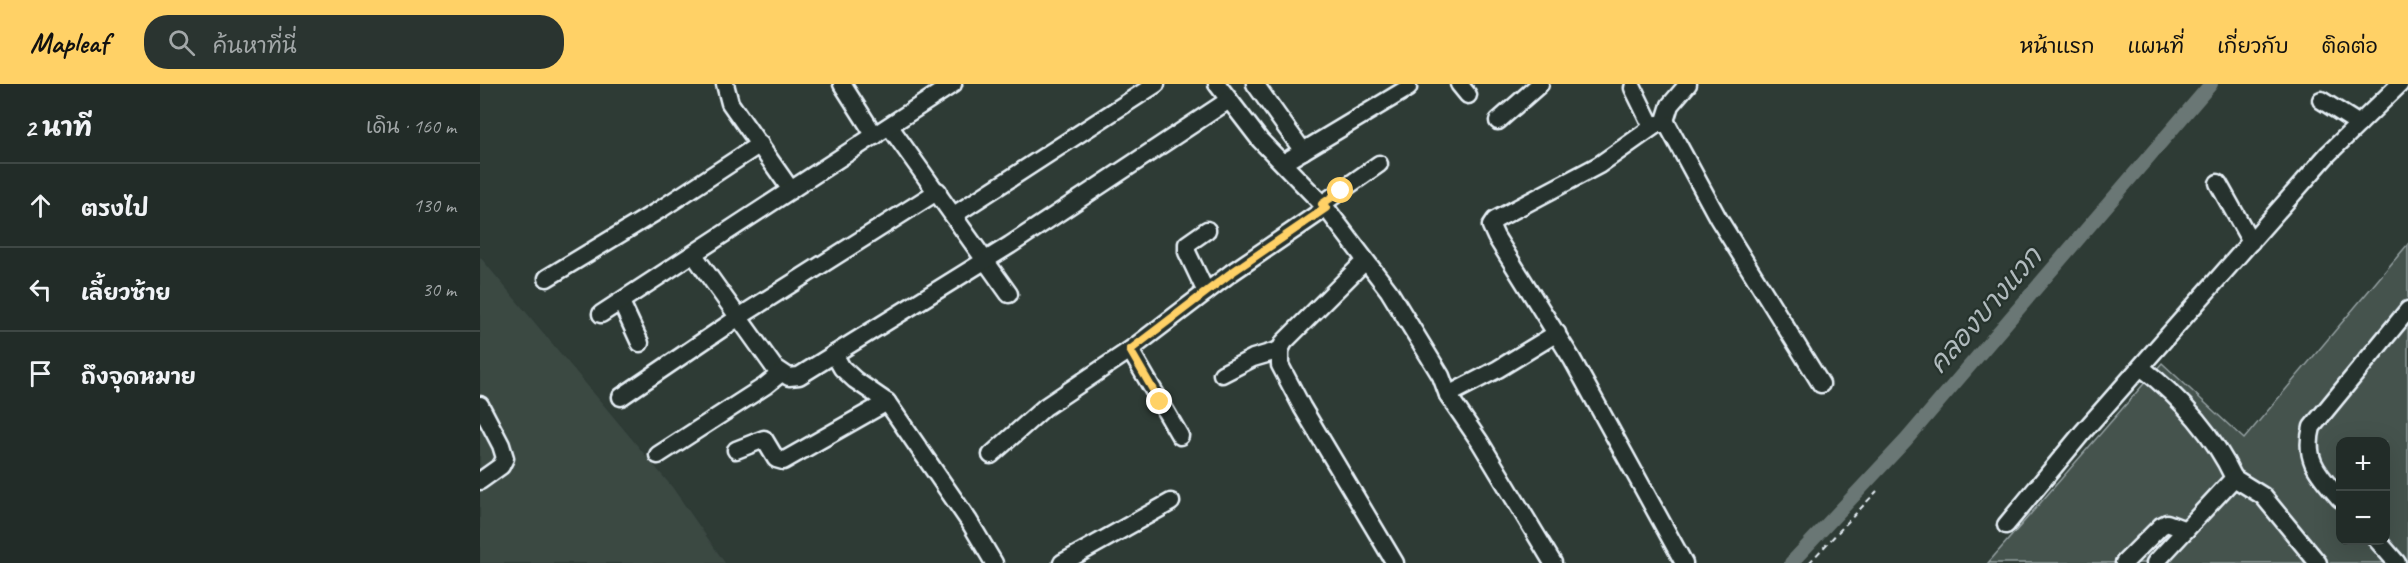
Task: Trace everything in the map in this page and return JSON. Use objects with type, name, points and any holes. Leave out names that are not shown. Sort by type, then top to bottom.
[{"type":"street","points":[[725,84],[730,103],[791,190]]},
{"type":"street","points":[[842,84],[875,136]]},
{"type":"street","points":[[601,314],[953,84]]},
{"type":"street","points":[[954,215],[1156,84]]},
{"type":"street","points":[[1217,84],[1260,140],[1324,206],[1389,291],[1441,376],[1448,395],[1480,442],[1553,563]]},
{"type":"street","points":[[1255,84],[1303,151]]},
{"type":"street","points":[[1498,121],[1540,84]]},
{"type":"street","points":[[1684,563],[1557,333],[1491,226],[1495,220],[1599,165],[1658,125],[1670,105],[1688,84]]},
{"type":"street","points":[[2006,525],[2082,433],[2142,368],[2328,154],[2400,84]]},
{"type":"street","points":[[1283,163],[1408,88]]},
{"type":"street","points":[[1633,88],[1658,125]]},
{"type":"street","points":[[694,255],[780,373],[789,377],[799,376],[984,260],[1229,100]]},
{"type":"street","points":[[2321,100],[2359,124]]},
{"type":"street","points":[[1658,125],[1667,124],[1674,133],[1718,218],[1821,384]]},
{"type":"street","points":[[890,127],[938,191],[1009,294]]},
{"type":"street","points":[[547,278],[661,209],[760,144]]},
{"type":"street","points":[[991,455],[1045,407],[1130,350],[1379,164]]},
{"type":"street","points":[[2218,183],[2252,242]]},
{"type":"street","points":[[621,398],[739,317],[938,191]]},
{"type":"street","points":[[1206,292],[1187,252],[1187,244],[1207,230]]},
{"type":"street","points":[[1365,261],[1284,342],[1280,350],[1280,365],[1302,407],[1395,563]]},
{"type":"street","points":[[621,302],[640,343]]},
{"type":"street","points":[[2336,494],[2311,461],[2308,442],[2312,428],[2408,310]]},
{"type":"street","points":[[1448,395],[1498,369],[1557,333]]},
{"type":"street","points":[[1130,350],[1180,436]]},
{"type":"street","points":[[1222,374],[1253,358],[1280,350]]},
{"type":"street","points":[[834,354],[842,368],[855,380],[887,402],[969,521],[994,563]]},
{"type":"street","points":[[2142,368],[2177,398],[2204,427],[2218,447],[2234,478],[2263,496],[2318,563]]},
{"type":"street","points":[[658,455],[765,386],[780,373]]},
{"type":"street","points":[[736,450],[764,439],[776,459],[783,460],[887,402]]},
{"type":"street","points":[[480,481],[501,466],[505,458],[501,445],[482,414]]},
{"type":"street","points":[[2155,563],[2234,478]]},
{"type":"street","points":[[1062,563],[1171,502]]},
{"type":"street","points":[[2124,563],[2161,526],[2167,523],[2186,530]]},
{"type":"street","points":[[2381,545],[2397,563]]},
{"type":"path","points":[[1809,563],[1878,491]]},
{"type":"shaded area","points":[[2408,244],[2408,563],[1988,563],[2162,363],[2244,439]]},
{"type":"shaded area","points":[[480,257],[672,487],[725,563],[480,563]]},
{"type":"waterway","name":"คลองบางแวก","points":[[1791,563],[1906,440],[2211,84]]},
{"type":"route","points":[[1160,402],[1130,350],[1231,273],[1326,208],[1322,204],[1341,191]]}]
